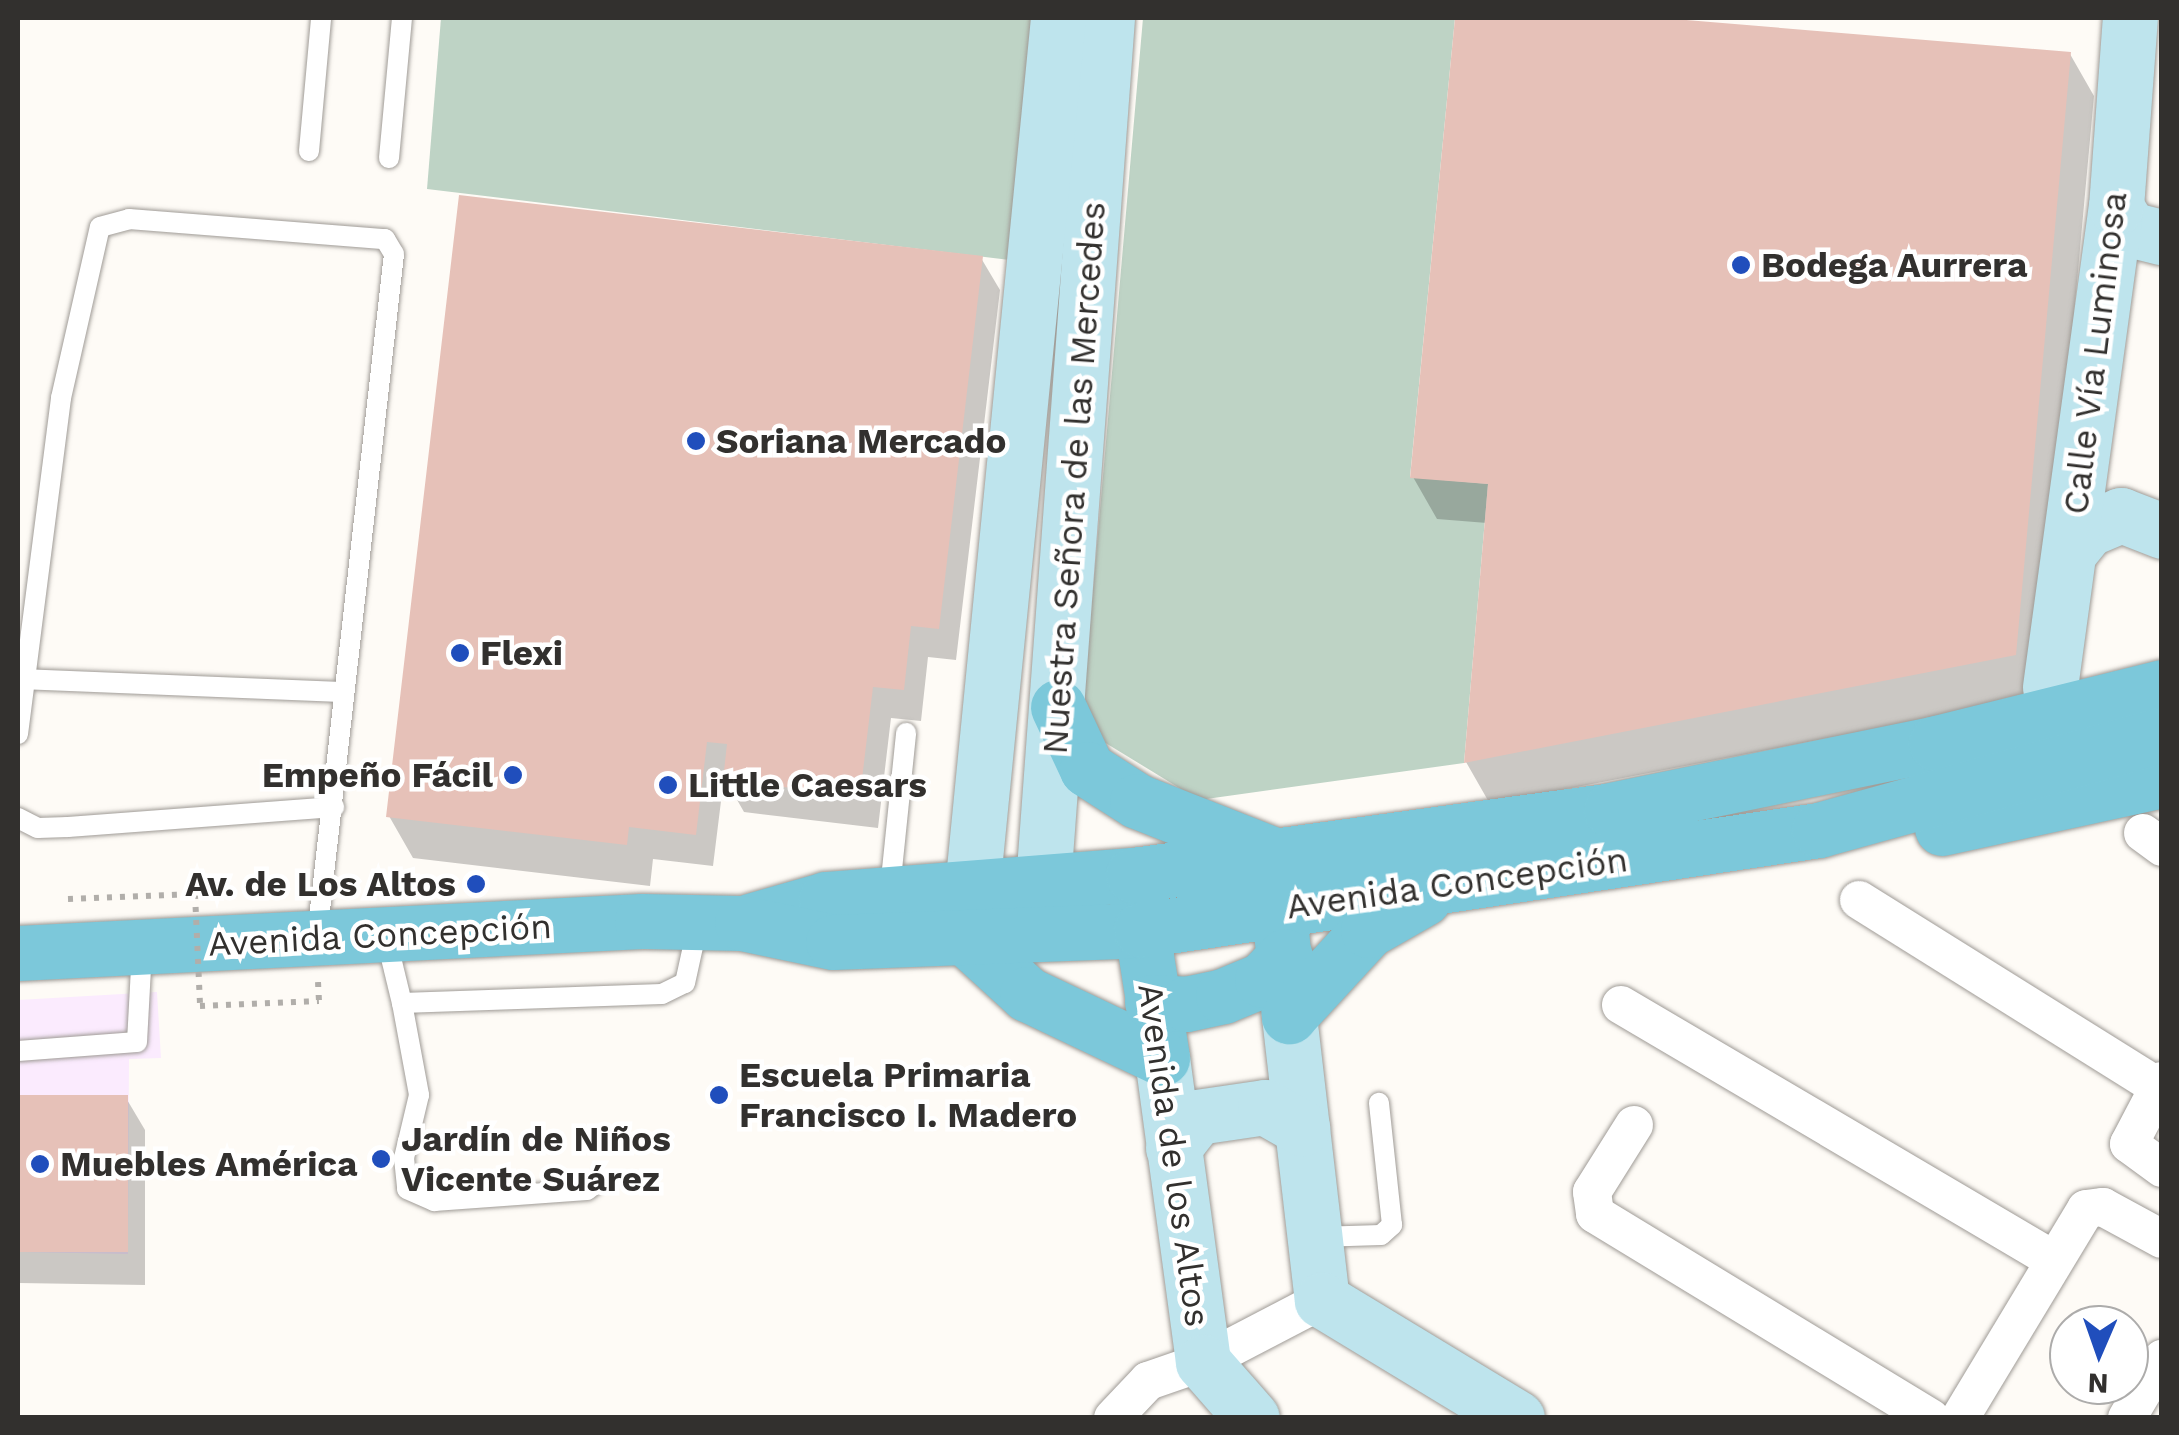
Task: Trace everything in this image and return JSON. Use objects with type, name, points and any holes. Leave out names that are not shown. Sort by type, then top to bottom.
[{"type":"main road","points":[[1808,767],[1936,714],[2162,662]]},
{"type":"main road","name":"Avenida Concepción","points":[[970,915],[1043,883],[1133,875],[1611,810],[1936,743],[2162,687]]},
{"type":"main road","points":[[1058,707],[1088,770],[1137,801],[1274,855],[1289,1016]]},
{"type":"main road","name":"Avenida Concepción","points":[[18,953],[720,923],[833,942],[888,918],[970,915],[1042,938],[1141,930],[1282,933],[1444,886],[1819,830],[2162,735]]},
{"type":"main road","points":[[1819,830],[1956,828],[2162,780]]},
{"type":"main road","name":"Avenida de los Altos","points":[[1133,875],[1162,1058]]},
{"type":"main road","name":"Nuestra Señora de las Mercedes","points":[[1042,938],[1043,883]]},
{"type":"main road","points":[[1289,1016],[1368,930],[1444,886]]},
{"type":"main road","points":[[970,915],[1027,994],[1162,1058]]},
{"type":"main road","points":[[1152,1002],[1186,1004],[1224,996],[1262,980],[1282,933]]},
{"type":"street","name":"Nuestra Señora de las Mercedes","points":[[970,915],[1058,18]]},
{"type":"street","name":"Nuestra Señora de las Mercedes","points":[[1043,883],[1108,18]]},
{"type":"street","name":"Calle Vía Luminosa","points":[[2050,687],[2116,207],[2130,18]]},
{"type":"street","points":[[2116,207],[2129,229],[2162,237]]},
{"type":"street","points":[[2070,551],[2088,530],[2121,515],[2162,531]]},
{"type":"street","points":[[1859,900],[2160,1084],[2129,1144],[2162,1168]]},
{"type":"street","points":[[1620,1005],[2051,1258]]},
{"type":"street","points":[[1289,1016],[1322,1300]]},
{"type":"street","name":"Avenida de los Altos","points":[[1162,1058],[1204,1362],[1252,1418]]},
{"type":"street","points":[[1173,1148],[1198,1118],[1265,1107],[1302,1128]]},
{"type":"street","points":[[1634,1125],[1592,1192],[1595,1214],[1930,1418]]},
{"type":"street","points":[[1960,1418],[2051,1258],[2093,1205],[2162,1238]]},
{"type":"street","points":[[1113,1418],[1148,1381],[1204,1362],[1322,1300]]},
{"type":"street","points":[[1322,1300],[1517,1418]]},
{"type":"street","points":[[2127,1418],[2162,1359]]},
{"type":"lane","points":[[309,151],[321,18]]},
{"type":"lane","points":[[389,158],[402,18]]},
{"type":"lane","points":[[18,734],[46,495],[76,309],[100,227],[118,218],[372,237],[392,246],[317,938]]},
{"type":"lane","points":[[22,680],[344,692]]},
{"type":"lane","points":[[888,918],[906,733]]},
{"type":"lane","points":[[18,818],[38,828],[68,828],[334,807]]},
{"type":"lane","points":[[402,1003],[671,994],[685,983],[720,923]]},
{"type":"lane","points":[[386,937],[418,1095],[404,1158],[407,1189],[434,1201],[586,1190],[596,1183]]},
{"type":"lane","points":[[18,1051],[137,1042],[142,947]]},
{"type":"lane","points":[[1315,1237],[1381,1235],[1392,1225],[1379,1103]]},
{"type":"path","points":[[68,899],[195,894],[200,1006],[319,1001]]},
{"type":"shaded area","points":[[157,992],[161,1058],[129,1059],[128,1254],[18,1252],[18,1000]]},
{"type":"green space","points":[[441,18],[1039,18],[1034,263],[427,189]]},
{"type":"green space","points":[[1143,18],[1455,18],[1410,477],[1488,484],[1464,763],[1199,800],[1081,728]]},
{"type":"building","name":"Bodega Aurrera","points":[[1455,18],[1662,18],[2071,52],[2016,655],[1464,763],[1488,484],[1410,478]]},
{"type":"building","name":"Soriana Mercado","points":[[459,195],[983,256],[939,629],[911,626],[904,690],[873,687],[860,796],[723,780],[727,744],[707,742],[696,835],[629,827],[627,845],[386,817]]},
{"type":"building","points":[[18,1095],[128,1095],[128,1252],[18,1252]]},
{"type":"place","name":"Bodega Aurrera","points":[[1741,265]]},
{"type":"place","name":"Soriana Mercado","points":[[696,441]]},
{"type":"place","name":"Flexi","points":[[460,653]]},
{"type":"place","name":"Empeño Fácil","points":[[513,775]]},
{"type":"place","name":"Little Caesars","points":[[668,785]]},
{"type":"place","name":"Av. de Los Altos","points":[[476,884]]},
{"type":"place","name":"Escuela Primaria Francisco I. Madero","points":[[719,1095]]},
{"type":"place","name":"Jardín de Niños Vicente Suárez","points":[[381,1159]]},
{"type":"place","name":"Muebles América","points":[[40,1164]]}]
